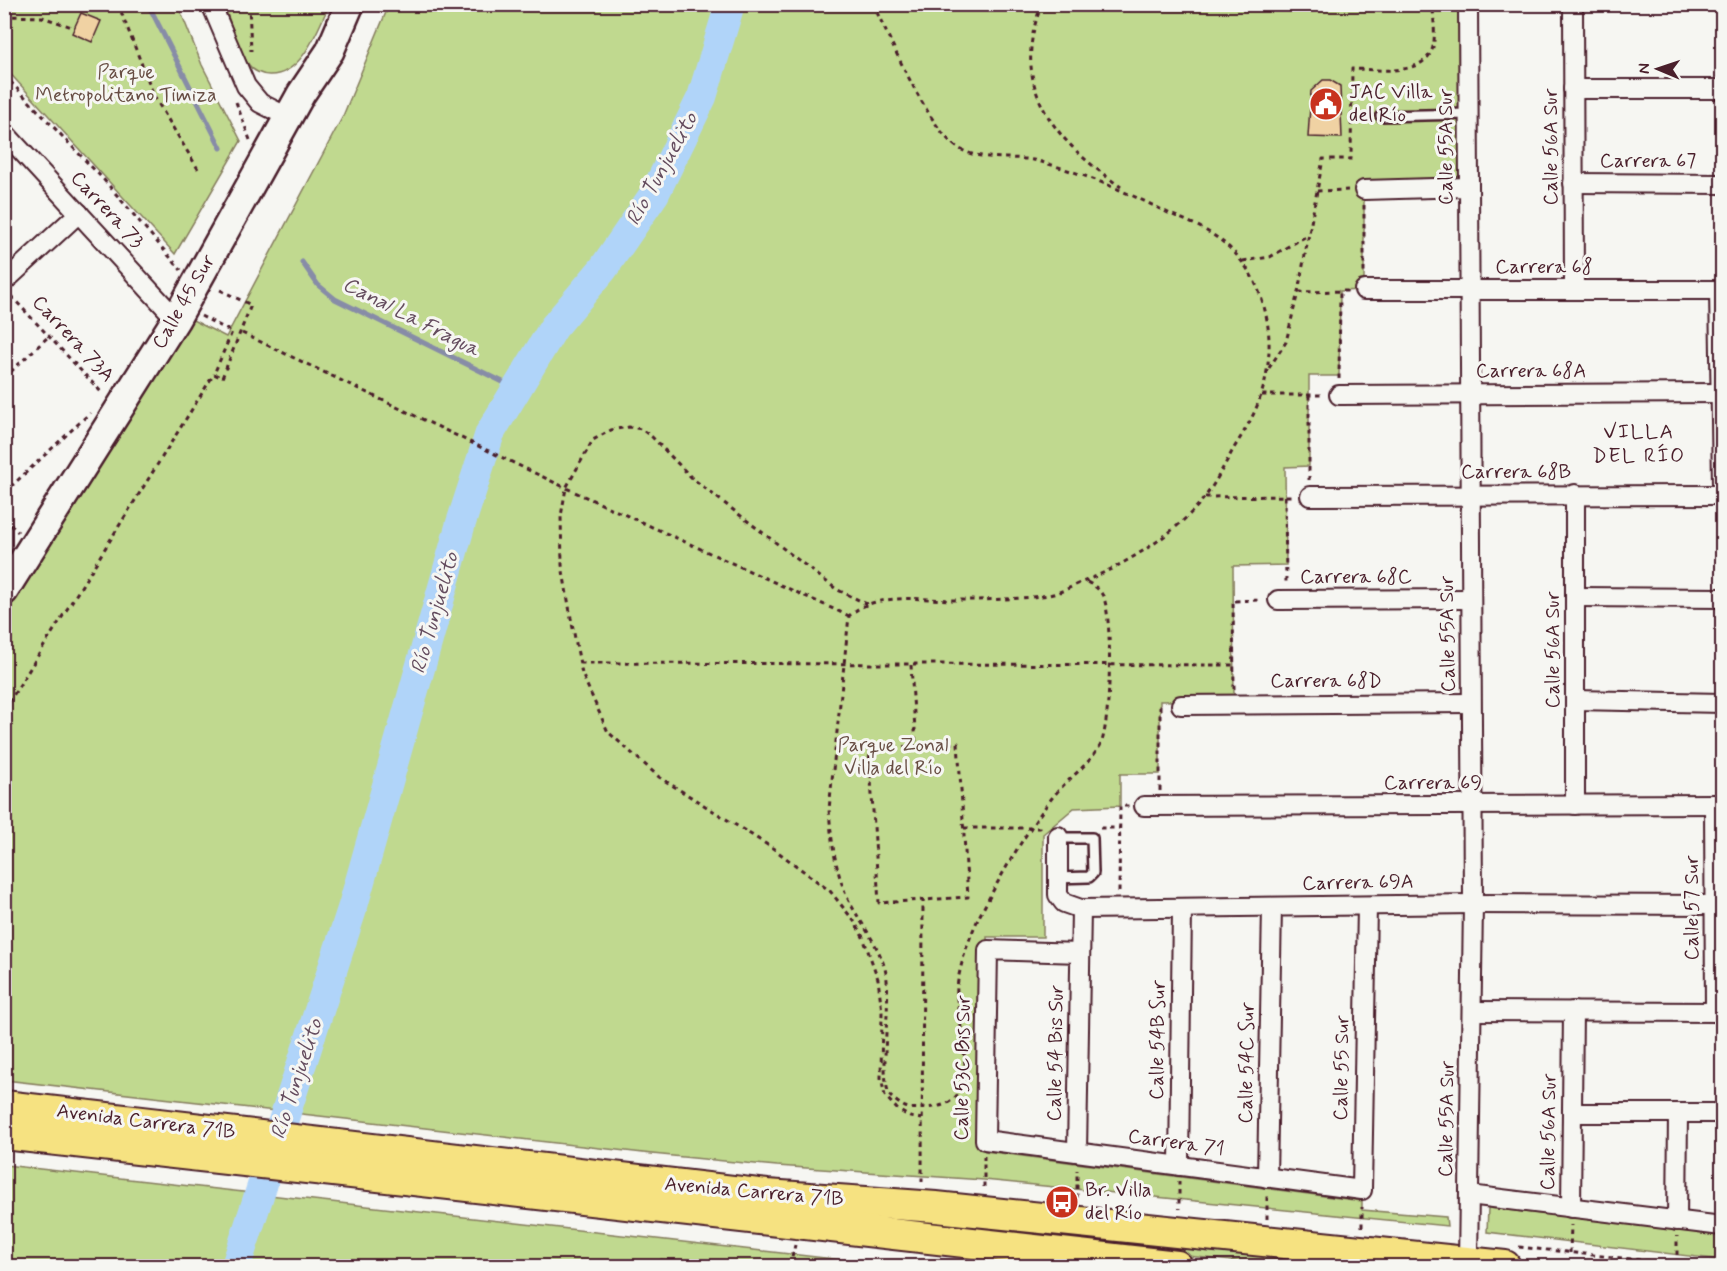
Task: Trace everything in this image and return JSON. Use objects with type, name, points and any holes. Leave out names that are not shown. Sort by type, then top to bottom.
[{"type":"main road","name":"Avenida Carrera 71B","points":[[4,1106],[652,1195],[1111,1263],[1177,1266]]},
{"type":"main road","name":"Avenida Carrera 71B","points":[[4,1134],[652,1195],[767,1195],[1039,1217],[1505,1266]]},
{"type":"street","points":[[211,4],[246,86],[260,103],[288,117]]},
{"type":"street","name":"Calle 45 Sur","points":[[4,591],[112,404],[180,313],[288,117],[330,51],[350,4]]},
{"type":"street","name":"Calle 55A Sur","points":[[1468,4],[1473,805],[1468,1262]]},
{"type":"street","name":"Calle 56A Sur","points":[[1572,4],[1574,289]]},
{"type":"street","points":[[1573,89],[1722,88]]},
{"type":"street","name":"Carrera 73","points":[[4,132],[79,213],[180,313]]},
{"type":"street","name":"Carrera 67","points":[[1573,183],[1722,184]]},
{"type":"street","points":[[1364,190],[1468,188]]},
{"type":"street","points":[[4,282],[79,213]]},
{"type":"street","name":"Carrera 68","points":[[1365,290],[1721,290]]},
{"type":"street","points":[[1721,290],[1722,485]]},
{"type":"street","name":"Carrera 68A","points":[[1339,395],[1722,393]]},
{"type":"street","name":"Calle 56A Sur","points":[[1575,494],[1575,805]]},
{"type":"street","name":"Carrera 68B","points":[[1310,496],[1722,495]]},
{"type":"street","points":[[1575,597],[1722,598]]},
{"type":"street","name":"Carrera 68C","points":[[1282,600],[1470,599]]},
{"type":"street","points":[[1575,700],[1722,703]]},
{"type":"street","name":"Carrera 68D","points":[[1181,705],[1472,703]]},
{"type":"street","name":"Carrera 69","points":[[1152,806],[1718,804]]},
{"type":"street","name":"Calle 57 Sur","points":[[1718,804],[1719,1012]]},
{"type":"street","points":[[1058,837],[1056,878],[1058,895],[1064,903],[1081,909]]},
{"type":"street","name":"Carrera 69A","points":[[1081,909],[1473,904],[1718,905]]},
{"type":"street","name":"Calle 55 Sur","points":[[1362,1190],[1366,906]]},
{"type":"street","name":"Calle 54C Sur","points":[[1267,1178],[1272,907]]},
{"type":"street","name":"Calle 54B Sur","points":[[1179,1166],[1182,908]]},
{"type":"street","name":"Calle 54 Bis Sur","points":[[1077,1152],[1081,909]]},
{"type":"street","name":"Calle 53C Bis Sur","points":[[985,1140],[988,950],[1080,953]]},
{"type":"street","points":[[1472,1011],[1719,1012]]},
{"type":"street","name":"Calle 56A Sur","points":[[1571,1208],[1573,1011]]},
{"type":"street","points":[[1572,1113],[1722,1113]]},
{"type":"street","points":[[1677,1221],[1678,1113]]},
{"type":"street","name":"Carrera 71","points":[[985,1140],[1362,1190]]},
{"type":"street","points":[[1469,1195],[1722,1226]]},
{"type":"lane","points":[[1381,116],[1468,114]]},
{"type":"lane","points":[[1056,878],[1089,877],[1093,873],[1092,838],[1058,837]]},
{"type":"path","points":[[118,4],[155,98],[198,169]]},
{"type":"path","points":[[873,4],[939,130],[959,149],[983,156],[1034,160],[1107,183],[1210,233],[1243,261],[1263,297],[1269,333],[1268,370],[1254,415],[1205,497],[1161,539],[1101,574],[1051,595],[966,600],[891,601],[868,604],[856,609],[849,616],[830,809],[831,840],[837,870],[848,898],[873,942],[886,972],[889,1006],[886,1081],[891,1097],[906,1107],[941,1106],[954,1098],[965,1080],[966,1056],[956,1008],[957,985],[980,914],[1038,816],[1059,789],[1084,768],[1101,743],[1109,710],[1104,597],[1096,586],[1085,581]]},
{"type":"path","points":[[1042,4],[1032,28],[1030,60],[1033,88],[1048,117],[1064,137],[1094,168],[1130,193]]},
{"type":"path","points":[[1268,370],[1286,342],[1310,234],[1323,159],[1351,159],[1352,69],[1412,68],[1423,63],[1432,48],[1433,4]]},
{"type":"path","points":[[4,16],[42,17],[75,28]]},
{"type":"path","points":[[4,75],[104,180],[180,270],[183,264]]},
{"type":"path","points":[[232,93],[251,144]]},
{"type":"path","points":[[1298,292],[1365,290],[1364,190],[1317,191]]},
{"type":"path","points":[[1243,261],[1270,257],[1310,234]]},
{"type":"path","name":"Carrera 73A","points":[[4,288],[112,404]]},
{"type":"path","points":[[1261,395],[1339,395],[1340,291]]},
{"type":"path","points":[[214,374],[222,378],[242,333],[250,305]]},
{"type":"path","points":[[4,710],[214,374],[232,333],[180,313]]},
{"type":"path","points":[[242,333],[566,488],[849,616]]},
{"type":"path","points":[[4,378],[49,336]]},
{"type":"path","points":[[1205,497],[1310,496],[1309,395]]},
{"type":"path","points":[[4,493],[112,404]]},
{"type":"path","points":[[868,604],[836,589],[693,479],[652,437],[641,429],[629,427],[611,429],[593,440],[566,488],[561,516],[562,565],[580,663],[608,732],[659,777],[774,849],[830,891],[854,921],[878,980],[882,1012],[881,1078],[885,1096],[898,1110],[910,1117],[922,1119]]},
{"type":"path","points":[[1234,704],[1233,601],[1282,600],[1285,496]]},
{"type":"path","points":[[4,518],[26,540]]},
{"type":"path","points":[[580,663],[1233,665]]},
{"type":"path","points":[[911,665],[916,746]]},
{"type":"path","points":[[1152,806],[1160,705]]},
{"type":"path","points":[[958,743],[968,897],[879,903],[869,749],[916,746],[958,743]]},
{"type":"path","points":[[1119,909],[1120,806]]},
{"type":"path","points":[[922,900],[922,1182]]},
{"type":"path","name":"Calle 53C Bis Sur","points":[[984,1187],[985,1140]]},
{"type":"path","points":[[1077,1152],[1077,1198]]},
{"type":"path","points":[[1179,1166],[1179,1209]]},
{"type":"path","points":[[1267,1178],[1267,1219]]},
{"type":"path","points":[[1362,1190],[1362,1230]]},
{"type":"path","name":"Calle 56A Sur","points":[[1570,1253],[1571,1208]]},
{"type":"path","points":[[1677,1221],[1677,1264]]},
{"type":"path","points":[[790,1266],[796,1243]]},
{"type":"green space","name":"Parque Metropolitano Timiza","points":[[4,5],[178,5],[202,65],[241,141],[175,254],[5,68]]},
{"type":"green space","points":[[224,5],[329,5],[314,38],[300,60],[281,73],[269,75],[255,71],[245,59]]},
{"type":"green space","name":"Parque Zonal Villa del Río","points":[[389,5],[1462,5],[1463,179],[1364,180],[1364,290],[1340,291],[1339,376],[1309,376],[1309,466],[1285,467],[1286,565],[1233,566],[1234,700],[1160,701],[1160,774],[1120,774],[1120,806],[1074,808],[1043,834],[1043,937],[987,937],[985,1151],[1362,1201],[1362,1210],[1446,1217],[1447,1226],[984,1180],[777,1166],[652,1154],[5,1080],[4,605],[185,316],[226,337],[343,116]]},
{"type":"green space","points":[[5,1165],[895,1266],[734,1266],[661,1259],[660,1266],[5,1266]]},
{"type":"green space","points":[[1488,1208],[1722,1234],[1722,1260],[1487,1232]]},
{"type":"green space","points":[[992,1222],[1395,1266],[1277,1266],[990,1234]]},
{"type":"building","points":[[81,13],[101,21],[92,42],[72,33]]},
{"type":"building","name":"JAC Villa del Río","points":[[1323,80],[1330,80],[1340,86],[1342,138],[1308,137],[1311,91]]},
{"type":"waterway","name":"Canal La Fragua","points":[[148,4],[221,148]]},
{"type":"waterway","name":"Río Tunjuelito","points":[[236,1266],[353,906],[461,523],[490,433],[554,327],[603,269],[655,193],[702,97],[730,4]]},
{"type":"waterway","name":"Canal La Fragua","points":[[302,262],[318,285],[335,299],[515,388]]},
{"type":"place","name":"JAC Villa del Río","points":[[1326,104]]},
{"type":"place","name":"Br. Villa del Río","points":[[1062,1202]]},
{"type":"district","name":"VILLA DEL RÍO","points":[[1639,444]]}]
